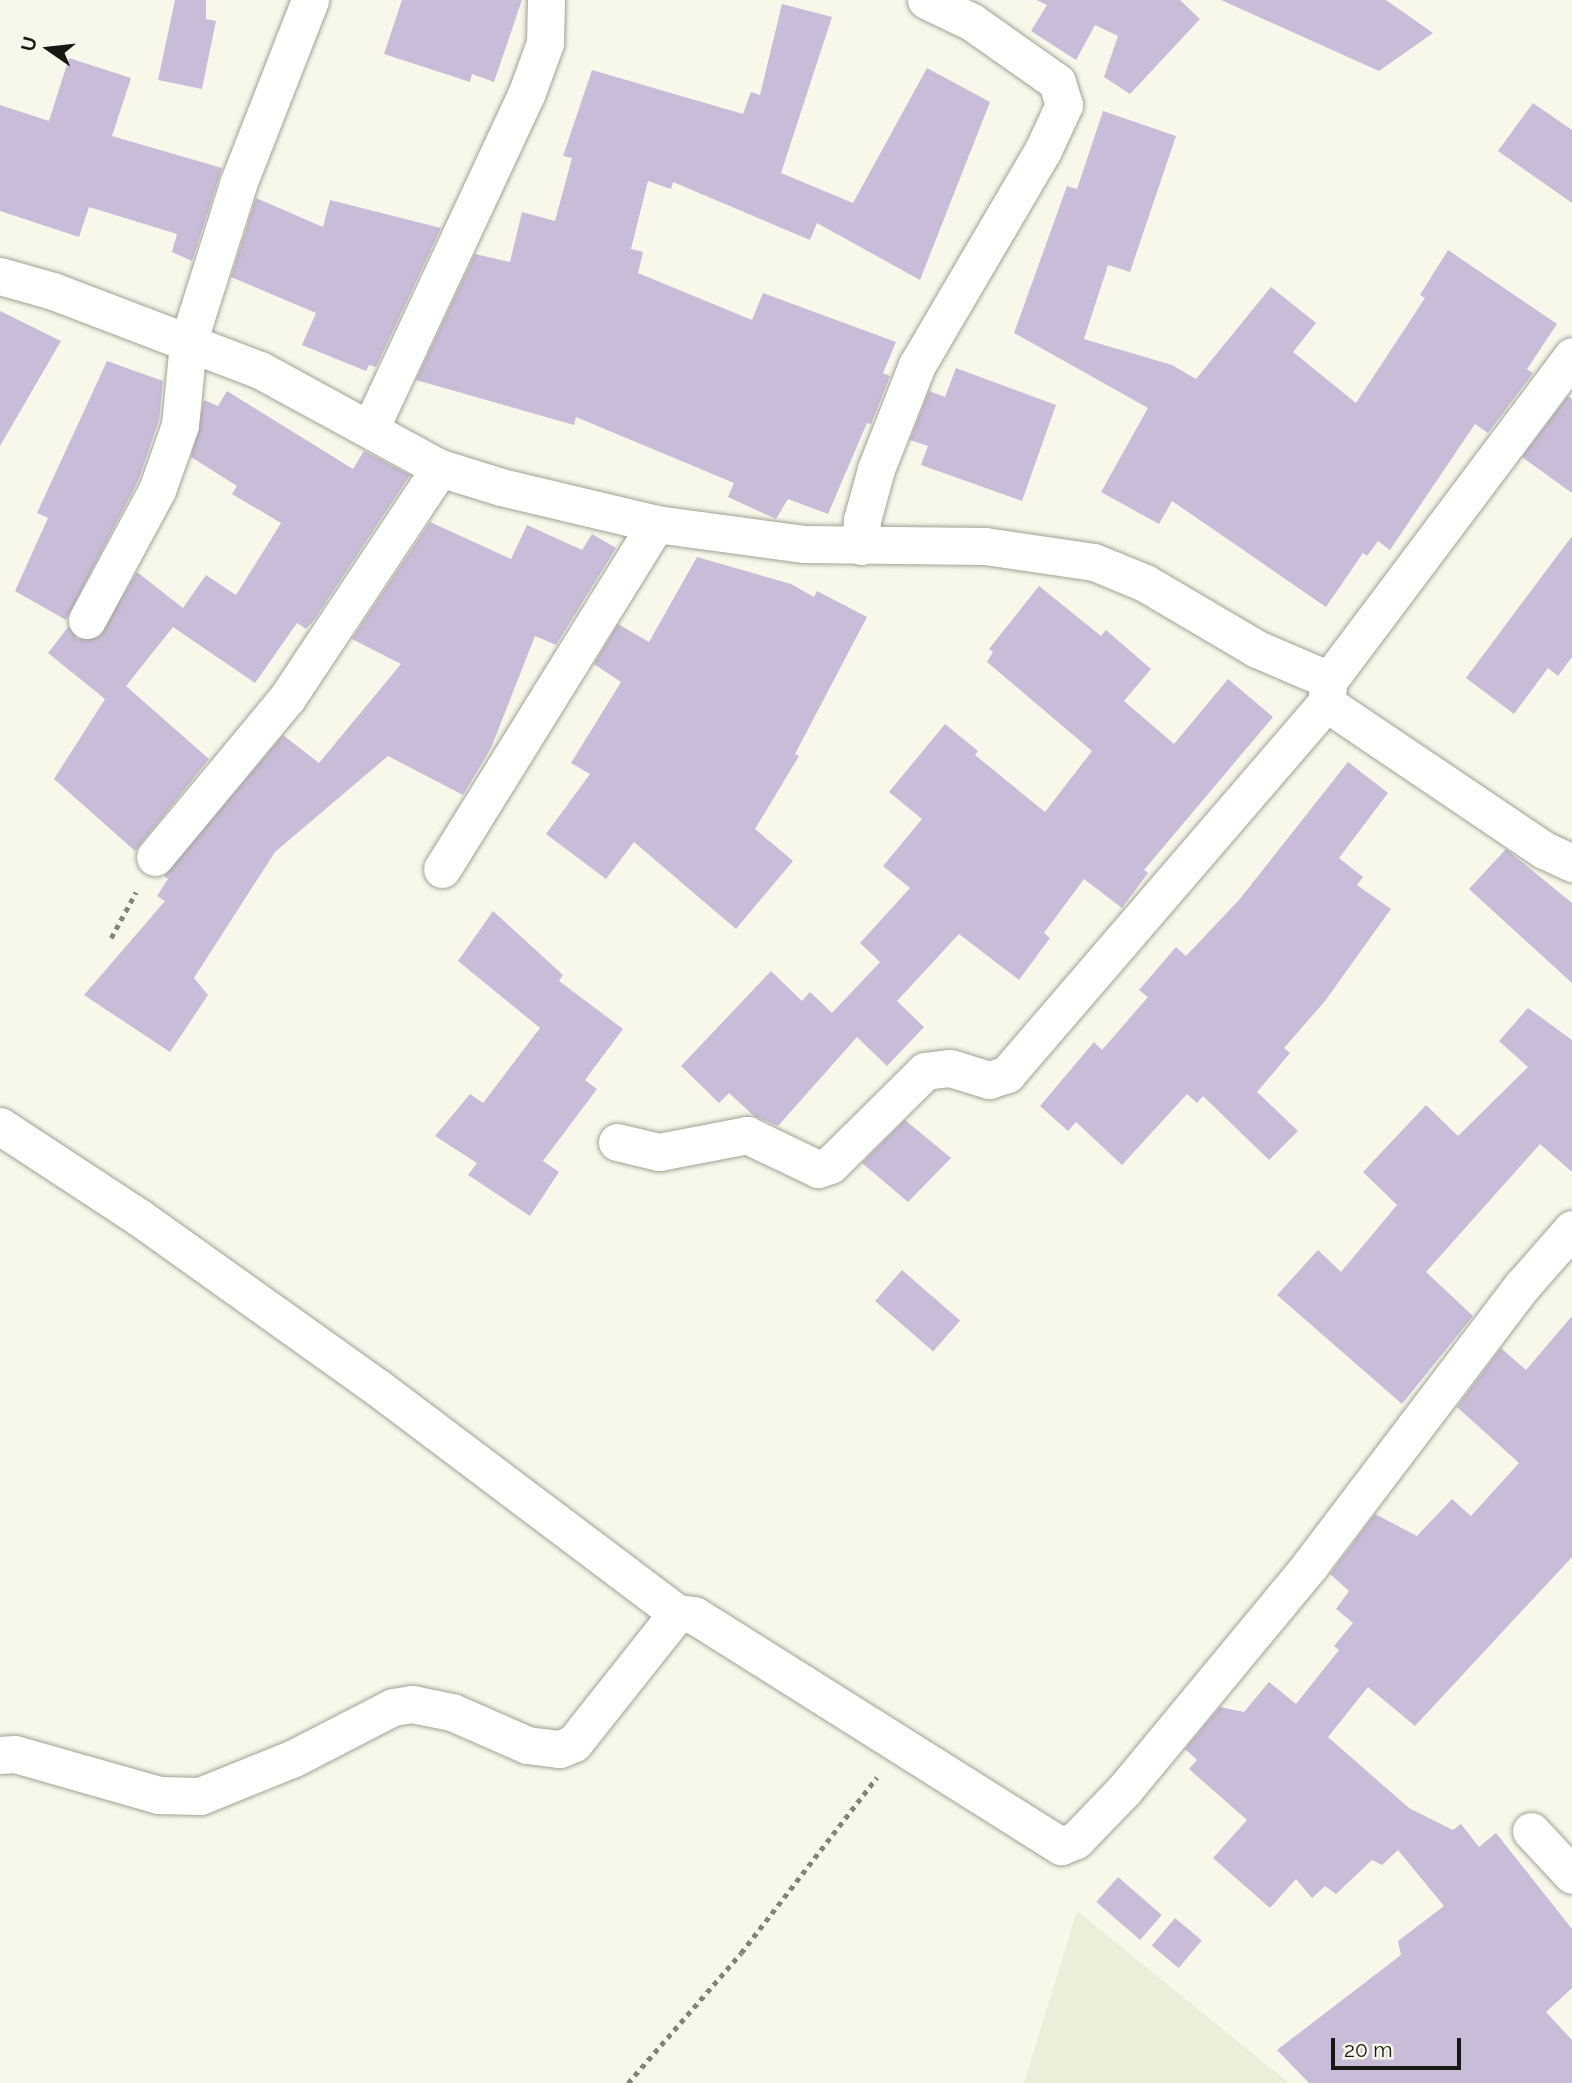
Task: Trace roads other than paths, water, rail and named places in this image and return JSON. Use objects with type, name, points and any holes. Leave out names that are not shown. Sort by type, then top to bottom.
[{"type":"street","points":[[87,620],[157,490],[180,425],[188,343],[238,184],[310,0]]},
{"type":"street","points":[[371,427],[526,95],[544,43],[546,0]]},
{"type":"street","points":[[861,546],[862,520],[876,469],[917,365],[1043,150],[1064,105],[1057,82],[977,11],[926,0]]},
{"type":"street","points":[[0,276],[260,370],[371,427],[440,468],[543,499],[656,524],[803,544],[985,546],[1094,562],[1145,583],[1328,691],[1544,850],[1572,863]]},
{"type":"street","points":[[617,1142],[659,1152],[747,1135],[818,1169],[830,1166],[925,1071],[950,1068],[989,1080],[1007,1074],[1328,691],[1572,356]]},
{"type":"street","points":[[155,858],[287,698],[440,468]]},
{"type":"street","points":[[442,869],[656,524]]},
{"type":"street","points":[[0,1126],[140,1218],[366,1379],[677,1613],[694,1615],[1052,1844],[1076,1840],[1125,1789],[1310,1565],[1522,1286],[1572,1229]]},
{"type":"street","points":[[0,1755],[15,1754],[159,1795],[200,1796],[294,1758],[393,1707],[412,1704],[452,1712],[527,1745],[560,1749],[574,1743],[677,1613]]},
{"type":"street","points":[[1531,1831],[1572,1875]]}]
